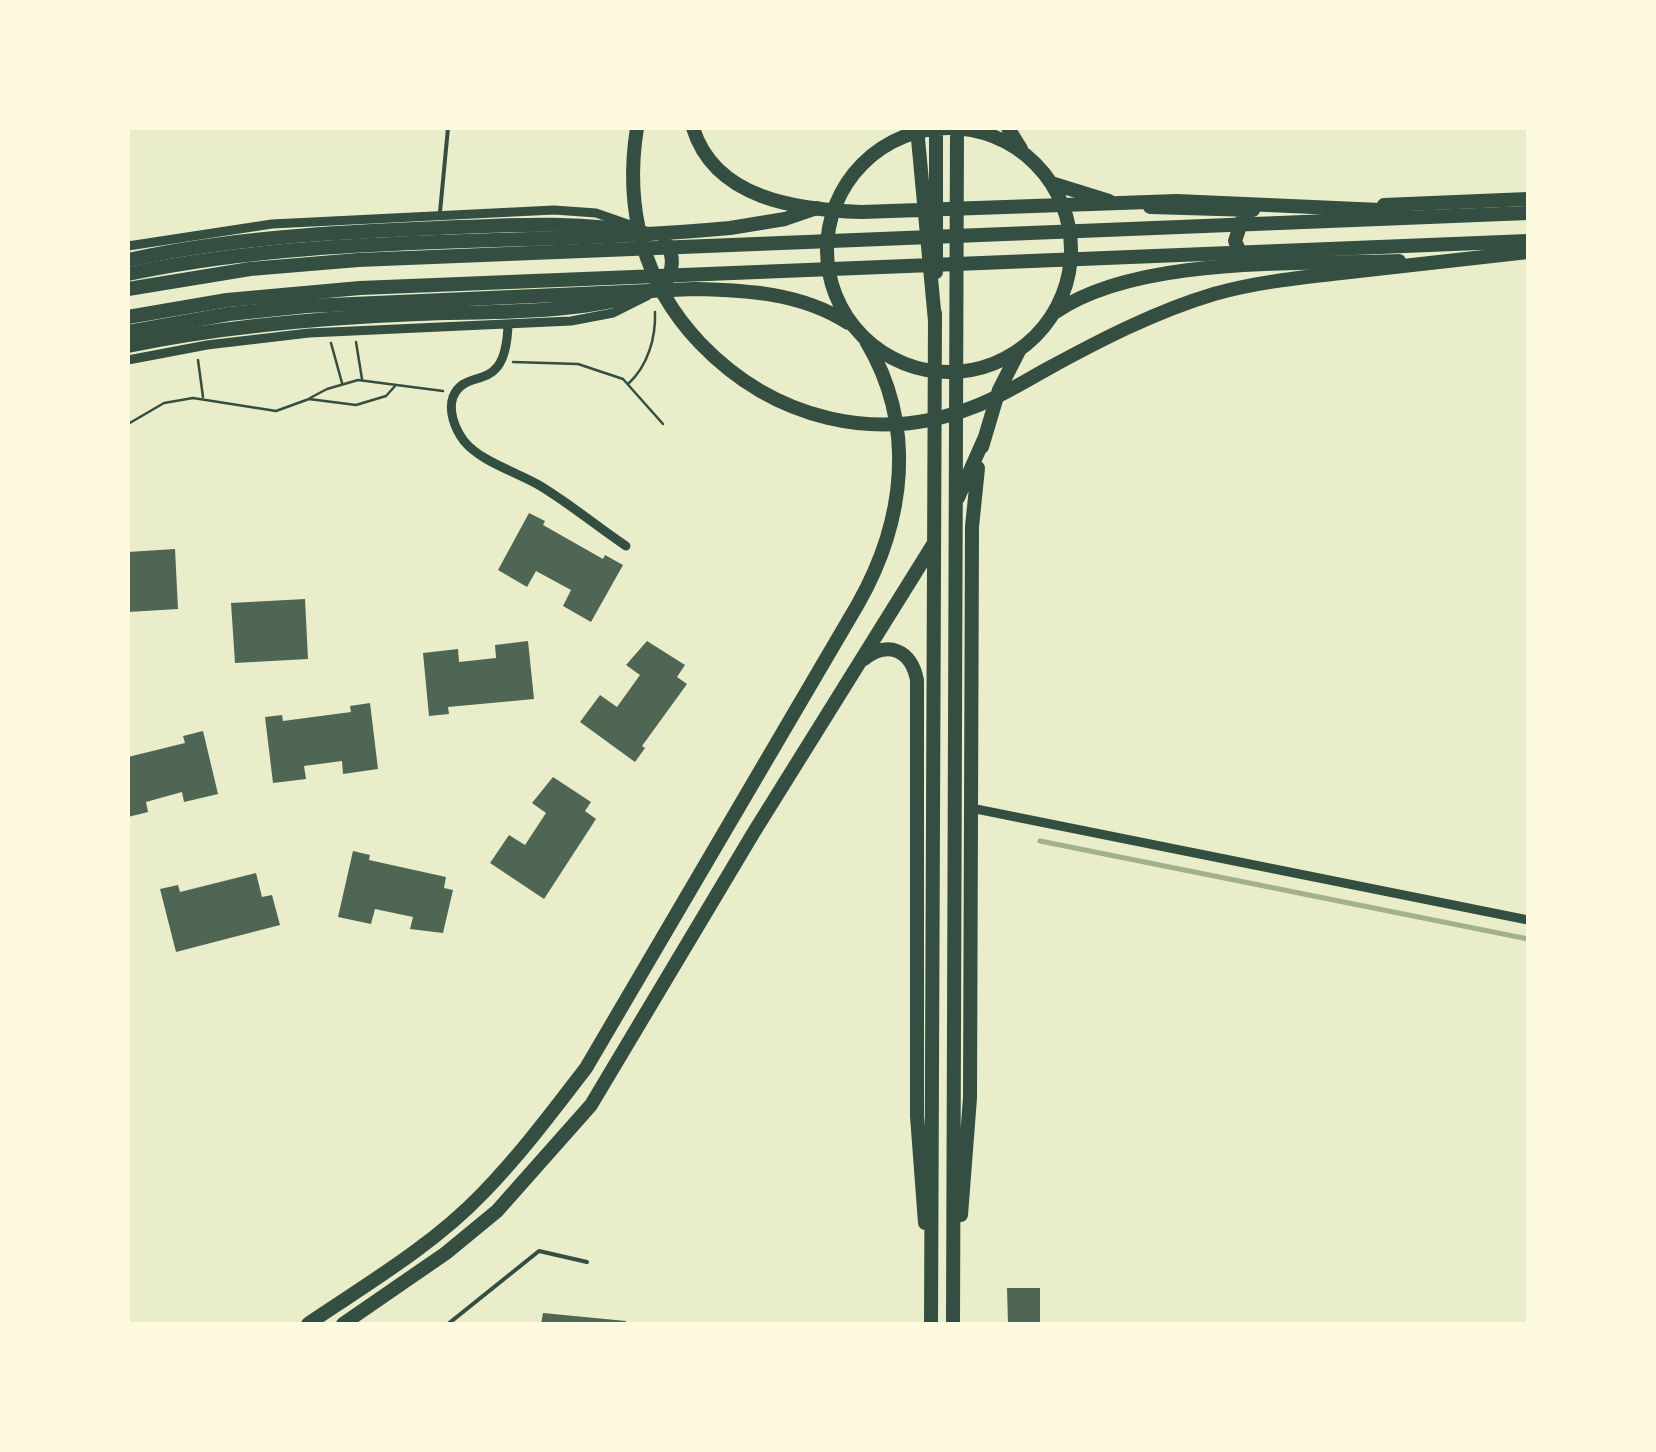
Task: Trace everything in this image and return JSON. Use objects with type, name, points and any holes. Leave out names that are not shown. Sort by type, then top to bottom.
[{"type":"main road","points":[[638,128],[633,181],[636,219],[644,255],[669,305],[708,351],[742,380],[780,403],[839,422],[913,424],[963,411],[1118,332],[1230,290],[1285,280],[1528,254]]},
{"type":"main road","points":[[693,128],[708,158],[729,179],[771,200],[812,208],[862,212],[1177,200],[1464,216]]},
{"type":"main road","points":[[878,150],[892,128]]},
{"type":"main road","points":[[916,128],[936,322]]},
{"type":"main road","points":[[931,1324],[936,128]]},
{"type":"main road","points":[[128,274],[302,249],[650,234],[785,219],[818,207],[842,190],[878,150],[911,134],[946,128],[1000,138],[1028,157]]},
{"type":"main road","points":[[953,1324],[957,128]]},
{"type":"main road","points":[[1008,128],[1051,183],[1066,214],[1071,249],[1066,283],[1053,314]]},
{"type":"main road","points":[[1051,183],[1125,204],[1193,210],[1528,199]]},
{"type":"main road","points":[[842,190],[830,224],[827,261],[836,296],[866,341],[896,361],[945,372],[992,364],[1020,349]]},
{"type":"main road","points":[[1256,210],[1240,221],[1235,242],[1243,260],[1259,266]]},
{"type":"main road","points":[[128,289],[236,270],[358,260],[1528,213]]},
{"type":"main road","points":[[128,260],[274,238],[564,224],[650,234],[665,241],[672,259],[668,279],[654,290],[578,307],[294,321],[128,346]]},
{"type":"main road","points":[[128,318],[227,300],[360,288],[1528,242]]},
{"type":"main road","points":[[343,1324],[446,1253],[498,1210],[591,1105],[940,532],[984,439],[1003,379],[1020,349],[1053,314],[1092,292],[1183,272],[1528,254]]},
{"type":"main road","points":[[128,332],[202,318],[306,306],[654,290],[774,295],[820,308],[854,328]]},
{"type":"main road","points":[[308,1324],[423,1246],[480,1196],[586,1068],[864,594],[893,522],[900,465],[891,396],[866,341]]},
{"type":"main road","points":[[953,1270],[966,1180],[970,1115],[972,512],[984,439]]},
{"type":"main road","points":[[860,663],[869,654],[894,649],[908,656],[917,680],[916,1116],[932,1270]]},
{"type":"main road","points":[[918,716],[928,701],[947,697],[964,703],[972,714]]},
{"type":"street","points":[[128,246],[272,224],[576,210],[613,217],[650,234]]},
{"type":"street","points":[[128,360],[196,347],[328,332],[571,321],[634,304],[654,290]]},
{"type":"street","points":[[508,324],[508,347],[502,362],[493,373],[462,386],[454,395],[454,426],[465,444],[538,485],[626,546]]},
{"type":"street","points":[[971,808],[1528,920]]},
{"type":"lane","points":[[440,214],[448,128]]},
{"type":"lane","points":[[448,1324],[540,1251],[587,1262]]},
{"type":"path","points":[[628,384],[636,377],[654,343],[654,290]]},
{"type":"path","points":[[356,330],[362,380]]},
{"type":"path","points":[[328,332],[342,384]]},
{"type":"path","points":[[196,347],[203,398]]},
{"type":"path","points":[[502,362],[578,364],[628,384],[663,424]]},
{"type":"path","points":[[128,424],[164,403],[203,398],[276,411],[342,384],[362,380],[454,395]]},
{"type":"path","points":[[309,399],[356,404],[386,396],[395,386]]},
{"type":"building","points":[[529,513],[603,559],[605,555],[623,565],[591,622],[563,606],[571,590],[536,571],[527,587],[498,570]]},
{"type":"building","points":[[175,549],[178,609],[128,612],[128,552]]},
{"type":"building","points":[[305,599],[308,659],[235,663],[231,603]]},
{"type":"building","points":[[528,641],[534,699],[448,707],[449,714],[429,716],[423,653],[458,649],[459,662],[496,658],[495,645]]},
{"type":"building","points":[[647,641],[685,665],[677,677],[687,684],[642,746],[645,748],[635,762],[580,722],[600,695],[617,707],[640,675],[626,665]]},
{"type":"building","points":[[370,703],[378,769],[343,774],[342,761],[304,766],[306,779],[273,783],[265,717],[282,715],[283,721],[351,712],[350,706]]},
{"type":"building","points":[[203,731],[218,794],[184,802],[182,792],[146,802],[148,812],[128,817],[128,757],[185,743],[183,736]]},
{"type":"building","points":[[553,777],[591,802],[585,811],[596,819],[544,899],[490,863],[509,835],[525,845],[546,813],[532,803]]},
{"type":"building","points":[[353,851],[370,855],[369,860],[446,877],[444,888],[453,890],[443,933],[410,929],[413,917],[375,909],[371,924],[338,917]]},
{"type":"building","points":[[256,873],[262,897],[272,895],[280,925],[176,952],[160,889],[178,885],[180,892]]},
{"type":"building","points":[[1007,1288],[1040,1288],[1040,1324],[1008,1324]]},
{"type":"building","points":[[543,1313],[626,1321],[541,1324]]},
{"type":"waterway","points":[[1040,841],[1528,939]]}]
